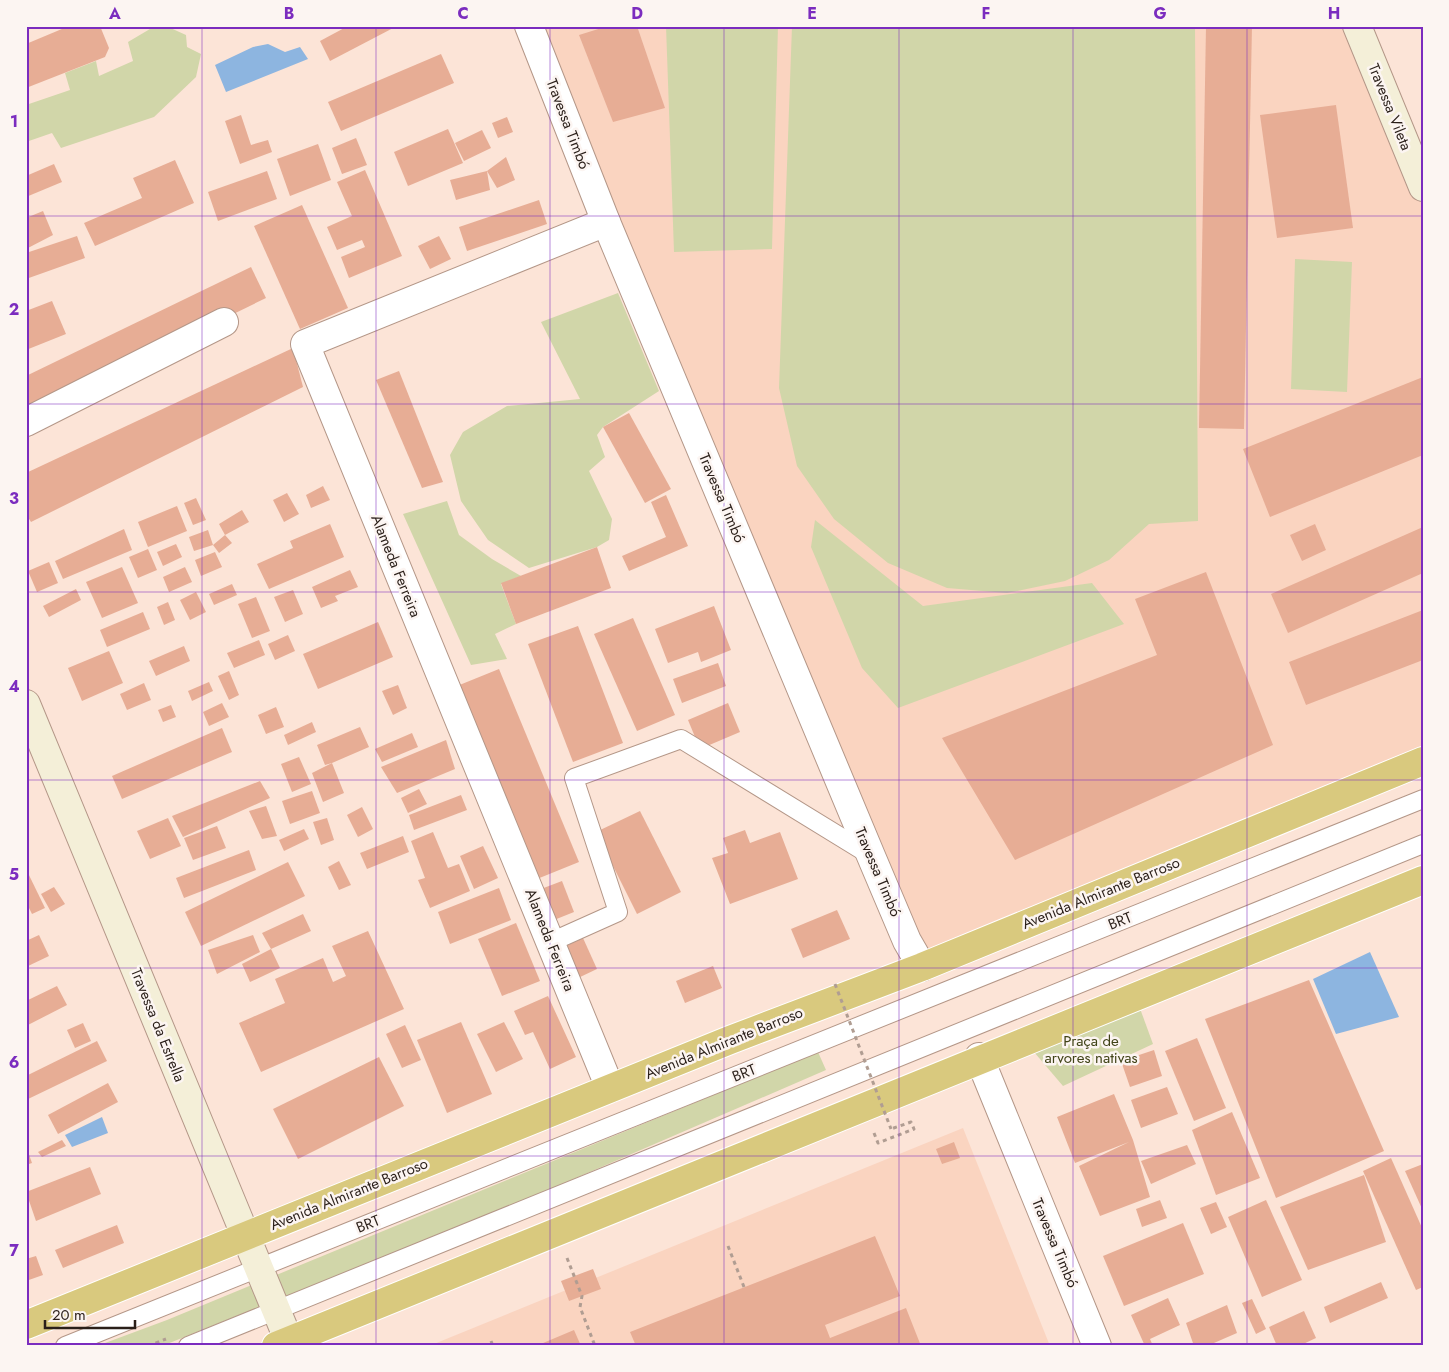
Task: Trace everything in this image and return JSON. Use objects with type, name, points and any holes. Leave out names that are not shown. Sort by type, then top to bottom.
[{"type":"highway","name":"Avenida Almirante Barroso","points":[[26,1325],[730,1040],[922,967],[1423,761]]},
{"type":"highway","points":[[286,1344],[864,1107],[979,1057],[1423,880]]},
{"type":"street","name":"Travessa Timbó","points":[[530,26],[606,222],[907,941],[922,967]]},
{"type":"street","name":"Travessa Vileta","points":[[1357,26],[1423,187]]},
{"type":"street","name":"Alameda Ferreira","points":[[606,222],[305,344],[610,1088]]},
{"type":"street","points":[[26,422],[224,322]]},
{"type":"street","name":"Travessa da Estrella","points":[[26,704],[276,1310],[286,1344]]},
{"type":"street","name":"Travessa Timbó","points":[[979,1057],[1097,1346]]},
{"type":"lane","points":[[551,942],[618,912],[574,778],[681,739],[871,856]]},
{"type":"lane","name":"BRT","points":[[65,1346],[1423,799]]},
{"type":"lane","points":[[188,1346],[1423,844]]},
{"type":"path","points":[[835,984],[891,1129],[911,1122],[914,1129],[895,1137]]},
{"type":"path","points":[[728,1246],[744,1287]]},
{"type":"path","points":[[574,1276],[582,1296],[580,1307],[595,1346]]},
{"type":"path","points":[[491,1341],[493,1346]]},
{"type":"shaded area","points":[[544,26],[1357,26],[1423,187],[1423,761],[922,967],[871,856]]},
{"type":"shaded area","points":[[963,1128],[1050,1346],[429,1346]]},
{"type":"green space","points":[[155,26],[166,26],[186,35],[187,47],[201,54],[196,77],[154,117],[61,148],[52,133],[26,142],[26,105],[70,90],[65,73],[96,61],[99,76],[133,61],[128,42]]},
{"type":"green space","points":[[666,26],[778,26],[772,249],[674,252]]},
{"type":"green space","points":[[792,26],[1195,26],[1198,521],[1149,524],[1109,560],[1065,581],[1007,593],[947,588],[888,563],[834,519],[797,466],[779,388]]},
{"type":"green space","points":[[1295,259],[1352,262],[1347,392],[1291,389]]},
{"type":"green space","points":[[618,293],[659,391],[603,427],[597,435],[605,457],[589,471],[612,519],[609,540],[597,547],[529,568],[488,540],[461,501],[450,455],[463,432],[507,406],[580,399],[541,322]]},
{"type":"green space","points":[[447,501],[459,535],[492,559],[521,576],[501,584],[516,624],[495,634],[507,659],[471,665],[403,514]]},
{"type":"green space","points":[[815,520],[923,606],[1092,583],[1124,624],[898,708],[862,668],[811,547]]},
{"type":"green space","name":"Praça de arvores nativas","points":[[1138,1003],[1153,1044],[1063,1086],[1034,1052]]},
{"type":"green space","points":[[818,1052],[826,1070],[525,1200],[162,1346],[97,1346],[167,1320]]},
{"type":"water","points":[[268,44],[285,52],[300,47],[308,59],[226,92],[215,65],[253,47]]},
{"type":"water","points":[[1370,952],[1399,1017],[1336,1034],[1313,979]]},
{"type":"water","points":[[102,1117],[108,1133],[72,1147],[65,1135]]},
{"type":"building","points":[[69,26],[100,26],[109,48],[105,57],[26,88],[26,44]]},
{"type":"building","points":[[348,26],[397,26],[330,61],[320,41]]},
{"type":"building","points":[[608,26],[637,26],[665,108],[613,122],[579,35]]},
{"type":"building","points":[[1206,26],[1252,26],[1244,429],[1199,428]]},
{"type":"building","points":[[441,54],[454,83],[341,131],[328,102]]},
{"type":"building","points":[[1336,105],[1353,228],[1277,238],[1260,115]]},
{"type":"building","points":[[241,115],[251,145],[268,140],[272,152],[240,164],[225,121]]},
{"type":"building","points":[[507,117],[513,132],[498,138],[492,123]]},
{"type":"building","points":[[448,129],[463,163],[408,186],[394,152]]},
{"type":"building","points":[[482,130],[491,148],[464,161],[455,143]]},
{"type":"building","points":[[356,138],[367,165],[342,174],[332,148]]},
{"type":"building","points":[[318,144],[331,180],[290,196],[277,159]]},
{"type":"building","points":[[506,157],[515,180],[497,188],[487,171]]},
{"type":"building","points":[[175,160],[194,203],[95,246],[84,223],[142,198],[133,178]]},
{"type":"building","points":[[54,164],[62,182],[26,197],[26,176]]},
{"type":"building","points":[[365,170],[402,256],[349,278],[341,257],[365,247],[362,240],[337,250],[327,227],[352,216],[337,182]]},
{"type":"building","points":[[267,171],[277,199],[218,221],[208,192]]},
{"type":"building","points":[[487,171],[490,190],[456,200],[450,180]]},
{"type":"building","points":[[539,200],[547,224],[467,251],[459,227]]},
{"type":"building","points":[[302,205],[348,308],[300,329],[254,226]]},
{"type":"building","points":[[43,211],[53,235],[26,249],[26,218]]},
{"type":"building","points":[[77,236],[85,258],[26,279],[26,253]]},
{"type":"building","points":[[439,236],[451,259],[430,269],[418,246]]},
{"type":"building","points":[[251,267],[266,298],[26,415],[26,376]]},
{"type":"building","points":[[52,301],[66,334],[26,350],[26,311]]},
{"type":"building","points":[[293,348],[303,387],[31,522],[26,514],[26,473]]},
{"type":"building","points":[[399,371],[443,482],[422,488],[376,380]]},
{"type":"building","points":[[1423,377],[1423,455],[1270,517],[1243,449]]},
{"type":"building","points":[[629,413],[671,489],[645,503],[603,427]]},
{"type":"building","points":[[323,486],[330,500],[311,508],[306,495]]},
{"type":"building","points":[[287,493],[299,514],[284,522],[273,500]]},
{"type":"building","points":[[666,495],[688,546],[629,571],[622,556],[666,537],[651,502]]},
{"type":"building","points":[[196,498],[206,520],[193,525],[184,503]]},
{"type":"building","points":[[177,506],[187,531],[148,547],[138,522]]},
{"type":"building","points":[[242,510],[249,522],[225,535],[219,524]]},
{"type":"building","points":[[330,524],[344,557],[269,589],[257,564],[293,548],[290,541]]},
{"type":"building","points":[[1315,524],[1326,550],[1302,561],[1290,535]]},
{"type":"building","points":[[1423,527],[1423,573],[1288,633],[1271,594]]},
{"type":"building","points":[[124,529],[132,550],[63,579],[55,561]]},
{"type":"building","points":[[208,530],[213,545],[194,551],[189,537]]},
{"type":"building","points":[[225,535],[232,543],[219,553],[213,545]]},
{"type":"building","points":[[176,544],[182,557],[163,566],[157,552]]},
{"type":"building","points":[[597,547],[611,588],[516,624],[501,583]]},
{"type":"building","points":[[148,549],[157,570],[138,578],[129,557]]},
{"type":"building","points":[[215,552],[222,567],[201,576],[195,560]]},
{"type":"building","points":[[49,562],[58,583],[37,592],[28,571]]},
{"type":"building","points":[[122,567],[138,603],[102,618],[86,582]]},
{"type":"building","points":[[185,567],[192,582],[169,592],[163,577]]},
{"type":"building","points":[[350,570],[358,587],[335,596],[338,601],[321,608],[312,587]]},
{"type":"building","points":[[1206,572],[1273,745],[1015,860],[942,738],[1157,655],[1135,599]]},
{"type":"building","points":[[232,584],[237,595],[214,605],[209,594]]},
{"type":"building","points":[[76,589],[81,600],[49,617],[43,606]]},
{"type":"building","points":[[293,590],[303,614],[285,622],[274,597]]},
{"type":"building","points":[[196,592],[206,612],[190,620],[180,600]]},
{"type":"building","points":[[256,597],[270,631],[252,638],[238,604]]},
{"type":"building","points":[[168,602],[175,620],[164,625],[157,607]]},
{"type":"building","points":[[714,606],[731,650],[701,662],[698,652],[668,663],[655,629]]},
{"type":"building","points":[[1423,610],[1423,660],[1306,705],[1289,662]]},
{"type":"building","points":[[143,612],[150,629],[107,647],[100,630]]},
{"type":"building","points":[[633,618],[675,715],[637,731],[594,634]]},
{"type":"building","points":[[378,622],[393,657],[318,689],[303,654]]},
{"type":"building","points":[[578,626],[623,743],[573,762],[528,644]]},
{"type":"building","points":[[288,635],[295,651],[275,660],[268,644]]},
{"type":"building","points":[[259,640],[265,655],[234,668],[227,653]]},
{"type":"building","points":[[184,646],[190,661],[156,676],[149,661]]},
{"type":"building","points":[[109,651],[123,683],[82,701],[68,668]]},
{"type":"building","points":[[718,663],[726,686],[682,703],[673,679]]},
{"type":"building","points":[[499,669],[579,862],[537,879],[457,686]]},
{"type":"building","points":[[229,671],[239,695],[229,700],[218,676]]},
{"type":"building","points":[[209,682],[213,691],[192,701],[188,691]]},
{"type":"building","points":[[144,683],[151,700],[127,710],[120,694]]},
{"type":"building","points":[[398,685],[407,708],[393,715],[382,691]]},
{"type":"building","points":[[222,703],[229,717],[209,726],[203,712]]},
{"type":"building","points":[[728,703],[740,732],[700,749],[688,720]]},
{"type":"building","points":[[171,705],[176,717],[163,722],[158,710]]},
{"type":"building","points":[[276,707],[284,727],[266,734],[258,715]]},
{"type":"building","points":[[312,722],[316,732],[288,745],[284,735]]},
{"type":"building","points":[[360,727],[369,747],[325,765],[317,745]]},
{"type":"building","points":[[222,728],[232,752],[122,799],[112,776]]},
{"type":"building","points":[[412,733],[418,747],[382,762],[375,749]]},
{"type":"building","points":[[446,740],[455,769],[397,793],[381,767]]},
{"type":"building","points":[[299,757],[311,784],[292,792],[281,764]]},
{"type":"building","points":[[332,763],[344,793],[323,802],[312,773]]},
{"type":"building","points":[[260,781],[270,798],[183,837],[172,816]]},
{"type":"building","points":[[419,789],[427,804],[408,813],[401,798]]},
{"type":"building","points":[[312,791],[320,813],[290,824],[282,801]]},
{"type":"building","points":[[461,795],[467,810],[414,830],[409,815]]},
{"type":"building","points":[[266,806],[277,836],[262,839],[249,811]]},
{"type":"building","points":[[362,807],[373,829],[358,837],[347,815]]},
{"type":"building","points":[[640,811],[681,892],[637,914],[596,832]]},
{"type":"building","points":[[168,818],[181,846],[150,859],[137,831]]},
{"type":"building","points":[[327,818],[334,840],[321,845],[313,822]]},
{"type":"building","points":[[217,826],[226,848],[193,860],[184,838]]},
{"type":"building","points":[[304,829],[309,839],[284,851],[279,840]]},
{"type":"building","points":[[745,830],[750,843],[780,832],[798,879],[730,904],[712,858],[728,853],[723,838]]},
{"type":"building","points":[[433,832],[448,868],[459,864],[470,891],[430,908],[418,880],[425,878],[411,841]]},
{"type":"building","points":[[403,836],[409,852],[367,869],[360,853]]},
{"type":"building","points":[[483,846],[498,878],[474,889],[460,856]]},
{"type":"building","points":[[249,850],[256,870],[184,898],[176,878]]},
{"type":"building","points":[[339,861],[351,885],[339,890],[328,867]]},
{"type":"building","points":[[288,862],[305,896],[201,946],[185,912]]},
{"type":"building","points":[[26,869],[45,908],[32,914],[26,902]]},
{"type":"building","points":[[562,881],[574,912],[554,920],[541,889]]},
{"type":"building","points":[[54,887],[65,904],[51,912],[41,894]]},
{"type":"building","points":[[499,888],[511,920],[450,944],[438,912]]},
{"type":"building","points":[[837,910],[850,939],[803,958],[791,929]]},
{"type":"building","points":[[303,914],[311,931],[271,949],[262,933]]},
{"type":"building","points":[[516,923],[540,981],[502,996],[478,939]]},
{"type":"building","points":[[368,931],[404,1009],[261,1072],[239,1023],[285,1003],[275,979],[323,958],[333,982],[346,976],[332,946]]},
{"type":"building","points":[[39,935],[49,956],[26,967],[26,941]]},
{"type":"building","points":[[253,935],[260,952],[217,974],[208,950]]},
{"type":"building","points":[[583,938],[597,969],[578,978],[564,947]]},
{"type":"building","points":[[271,949],[280,968],[250,982],[242,964]]},
{"type":"building","points":[[713,966],[722,988],[685,1003],[676,981]]},
{"type":"building","points":[[1309,980],[1384,1151],[1276,1198],[1205,1019]]},
{"type":"building","points":[[57,986],[67,1005],[26,1026],[26,1001]]},
{"type":"building","points":[[548,996],[576,1057],[550,1069],[533,1032],[525,1035],[514,1011]]},
{"type":"building","points":[[461,1022],[492,1094],[447,1113],[417,1040]]},
{"type":"building","points":[[504,1022],[523,1059],[496,1072],[477,1034]]},
{"type":"building","points":[[83,1023],[91,1041],[75,1048],[67,1030]]},
{"type":"building","points":[[405,1025],[421,1060],[402,1068],[386,1034]]},
{"type":"building","points":[[1197,1038],[1226,1108],[1194,1121],[1165,1051]]},
{"type":"building","points":[[97,1041],[107,1061],[26,1100],[26,1076]]},
{"type":"building","points":[[1154,1050],[1162,1076],[1130,1087],[1121,1061]]},
{"type":"building","points":[[379,1057],[404,1106],[298,1159],[273,1109]]},
{"type":"building","points":[[108,1083],[118,1102],[58,1134],[48,1115]]},
{"type":"building","points":[[1167,1087],[1178,1114],[1141,1128],[1131,1100]]},
{"type":"building","points":[[1114,1094],[1133,1140],[1150,1197],[1100,1216],[1079,1166],[1129,1142],[1075,1163],[1057,1117]]},
{"type":"building","points":[[1232,1112],[1260,1178],[1216,1195],[1192,1130]]},
{"type":"building","points":[[62,1140],[66,1146],[42,1157],[38,1152]]},
{"type":"building","points":[[954,1142],[960,1158],[942,1164],[936,1149]]},
{"type":"building","points":[[1187,1145],[1196,1164],[1151,1184],[1141,1161]]},
{"type":"building","points":[[26,1146],[32,1163],[26,1165]]},
{"type":"building","points":[[1391,1158],[1423,1230],[1423,1287],[1416,1290],[1363,1171]]},
{"type":"building","points":[[1423,1164],[1423,1211],[1405,1171]]},
{"type":"building","points":[[90,1167],[101,1194],[36,1221],[26,1192]]},
{"type":"building","points":[[1364,1175],[1386,1242],[1308,1270],[1280,1207]]},
{"type":"building","points":[[1160,1200],[1167,1218],[1142,1227],[1136,1209]]},
{"type":"building","points":[[1266,1200],[1302,1280],[1262,1297],[1228,1217]]},
{"type":"building","points":[[1216,1202],[1227,1227],[1211,1234],[1200,1208]]},
{"type":"building","points":[[1183,1223],[1204,1274],[1124,1306],[1103,1256]]},
{"type":"building","points":[[117,1225],[124,1243],[63,1268],[55,1250]]},
{"type":"building","points":[[875,1236],[900,1296],[825,1325],[830,1338],[906,1308],[921,1346],[636,1346],[630,1332]]},
{"type":"building","points":[[36,1256],[43,1275],[26,1281],[26,1259]]},
{"type":"building","points":[[593,1269],[601,1289],[569,1301],[561,1281]]},
{"type":"building","points":[[1381,1282],[1388,1298],[1330,1323],[1324,1307]]},
{"type":"building","points":[[1168,1298],[1180,1325],[1150,1339],[1153,1346],[1145,1346],[1131,1315]]},
{"type":"building","points":[[1252,1299],[1266,1329],[1256,1334],[1242,1303]]},
{"type":"building","points":[[1227,1305],[1237,1333],[1207,1346],[1194,1346],[1186,1323]]},
{"type":"building","points":[[1304,1311],[1316,1338],[1299,1346],[1277,1346],[1269,1327]]},
{"type":"building","points":[[574,1330],[581,1346],[536,1346]]}]
